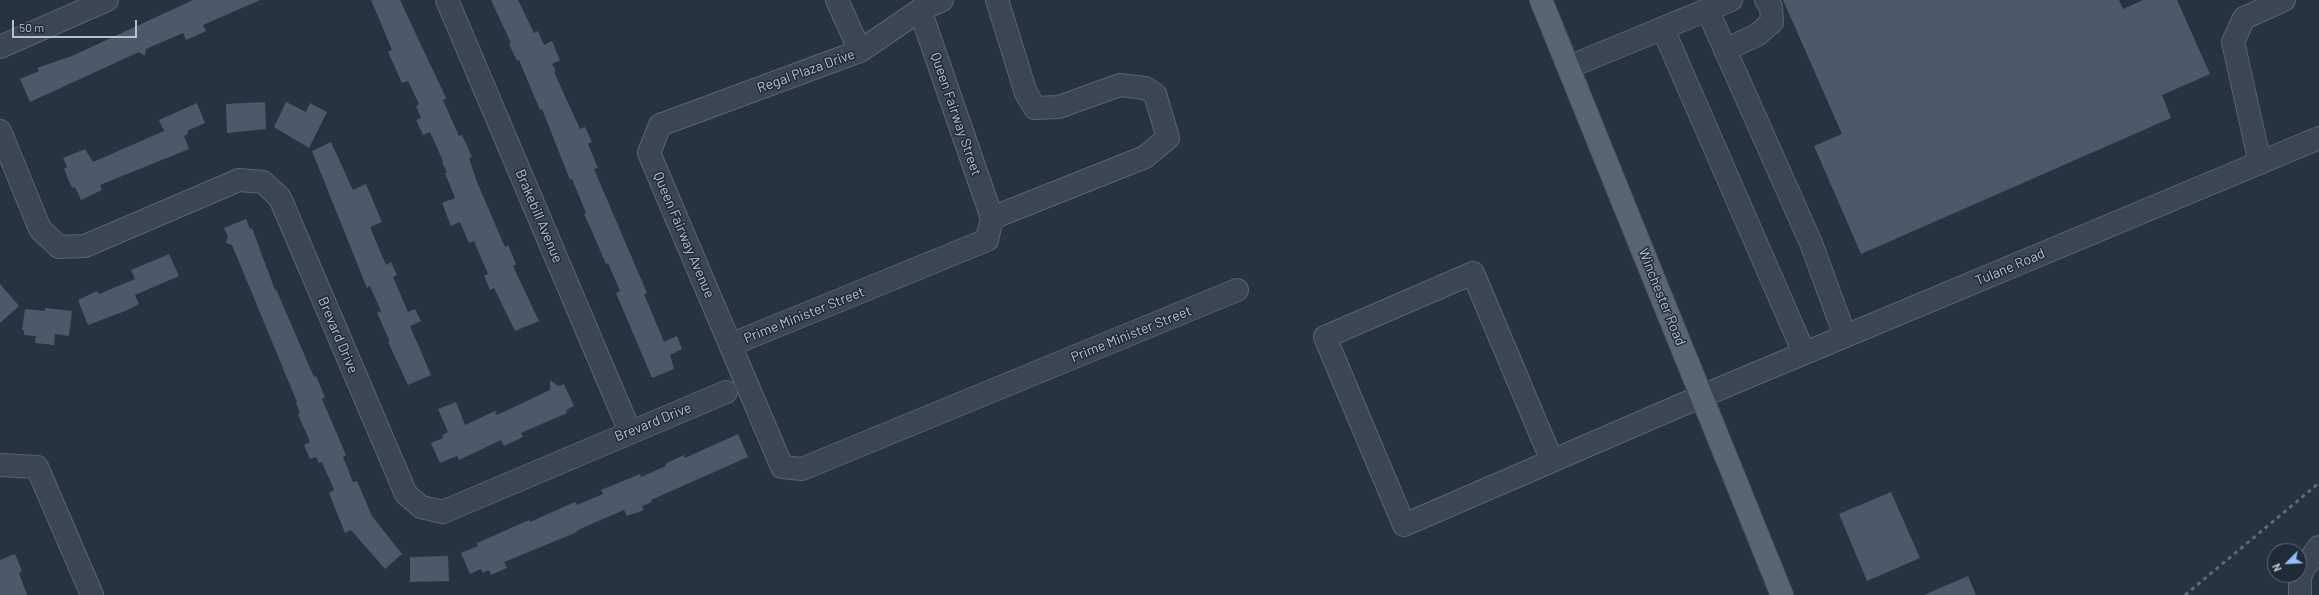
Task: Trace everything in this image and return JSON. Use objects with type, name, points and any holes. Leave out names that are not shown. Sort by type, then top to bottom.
[{"type":"main road","name":"Winchester Road","points":[[1542,0],[1782,595]]},
{"type":"street","points":[[0,47],[107,0]]},
{"type":"street","name":"Brakebill Avenue","points":[[448,0],[630,432]]},
{"type":"street","points":[[837,0],[860,51]]},
{"type":"street","name":"Regal Plaza Drive","points":[[660,125],[860,51],[920,10],[942,0]]},
{"type":"street","points":[[992,218],[1144,156],[1168,138],[1155,94],[1145,88],[1120,85],[1059,107],[1035,108],[1026,93],[997,0]]},
{"type":"street","points":[[1569,67],[1732,0]]},
{"type":"street","points":[[1725,50],[1757,35],[1772,22],[1771,8],[1766,0]]},
{"type":"street","points":[[2260,163],[2233,42],[2244,18],[2284,0]]},
{"type":"street","name":"Queen Fairway Street","points":[[920,10],[992,218]]},
{"type":"street","points":[[1708,10],[1811,243],[1845,336]]},
{"type":"street","points":[[1663,29],[1804,353]]},
{"type":"street","name":"Queen Fairway Avenue","points":[[660,125],[648,153],[730,345]]},
{"type":"street","name":"Brevard Drive","points":[[0,131],[40,229],[59,247],[85,246],[239,180],[263,182],[280,198],[406,494],[421,507],[443,512],[726,392]]},
{"type":"street","name":"Tulane Road","points":[[1552,461],[1473,273],[1324,337],[1404,525],[1552,461],[1702,396],[2319,138]]},
{"type":"street","name":"Prime Minister Street","points":[[992,218],[987,240],[730,345],[782,467],[802,469],[1237,290]]},
{"type":"street","points":[[0,466],[37,467],[92,595]]},
{"type":"street","points":[[2300,595],[2300,577],[2304,568],[2319,547]]},
{"type":"building","points":[[193,0],[260,0],[203,25],[206,31],[186,40],[183,33],[146,49],[145,56],[139,52],[30,102],[20,79],[39,71],[37,68],[72,56]]},
{"type":"building","points":[[371,0],[400,0],[446,98],[443,100],[459,136],[462,135],[472,157],[469,158],[477,182],[505,247],[508,245],[516,264],[513,266],[539,321],[515,331],[494,288],[490,290],[484,276],[488,274],[474,241],[469,243],[460,222],[451,226],[442,203],[455,198],[445,173],[447,173],[442,162],[443,161],[430,132],[423,135],[416,120],[421,118],[416,106],[419,104],[408,81],[402,83],[388,52],[392,50]]},
{"type":"building","points":[[491,0],[518,0],[534,33],[538,31],[544,45],[552,41],[560,60],[552,64],[556,71],[554,72],[580,129],[585,127],[592,142],[588,144],[598,168],[594,169],[647,293],[644,294],[664,342],[677,336],[682,349],[670,355],[674,369],[652,378],[616,293],[620,291],[608,263],[606,264],[584,214],[586,213],[572,179],[570,180],[542,109],[540,110],[519,60],[517,61],[509,44],[511,43]]},
{"type":"building","points":[[1783,0],[2119,0],[2123,9],[2143,0],[2177,0],[2210,74],[2162,95],[2171,118],[1861,254],[1814,146],[1842,134]]},
{"type":"building","points":[[265,102],[266,129],[227,133],[226,104]]},
{"type":"building","points":[[286,102],[306,112],[310,103],[327,112],[309,148],[274,127]]},
{"type":"building","points":[[197,103],[205,123],[187,131],[188,134],[184,136],[189,149],[100,185],[102,190],[81,200],[75,187],[72,188],[64,169],[67,167],[63,158],[85,149],[93,162],[164,131],[159,120]]},
{"type":"building","points":[[331,142],[353,190],[366,184],[382,222],[370,227],[386,265],[391,262],[397,275],[393,277],[408,312],[415,309],[421,321],[410,326],[431,375],[408,385],[388,342],[390,342],[377,313],[381,311],[370,286],[367,288],[312,151]]},
{"type":"building","points":[[246,219],[250,229],[252,228],[275,290],[276,289],[314,377],[316,376],[325,397],[322,399],[346,455],[343,457],[353,482],[357,481],[372,516],[402,554],[385,569],[351,530],[345,533],[329,493],[334,490],[322,462],[319,463],[316,457],[310,459],[304,445],[310,442],[298,414],[300,413],[296,403],[297,402],[232,245],[226,243],[228,237],[224,228]]},
{"type":"building","points":[[169,254],[179,276],[135,295],[139,304],[88,325],[78,300],[97,291],[99,294],[135,279],[131,270]]},
{"type":"building","points":[[0,284],[19,306],[0,323]]},
{"type":"building","points":[[45,308],[72,311],[69,336],[55,334],[54,345],[35,343],[36,336],[24,335],[24,330],[22,330],[25,309],[45,311]]},
{"type":"building","points":[[550,380],[558,386],[564,384],[574,406],[566,410],[567,413],[521,433],[523,437],[504,446],[501,440],[459,460],[457,456],[440,463],[431,443],[443,438],[442,435],[448,432],[438,409],[456,402],[465,425],[495,411],[497,415],[550,390]]},
{"type":"building","points":[[738,434],[748,457],[651,500],[652,502],[642,506],[644,510],[627,516],[624,510],[580,529],[575,533],[504,562],[507,568],[491,575],[489,570],[483,573],[481,569],[470,574],[461,553],[478,546],[477,543],[575,502],[577,505],[603,494],[601,490],[640,474],[641,477],[666,466],[665,464],[684,455],[685,458]]},
{"type":"building","points":[[1891,492],[1920,558],[1867,581],[1839,514]]},
{"type":"building","points":[[15,554],[22,571],[19,573],[27,595],[0,595],[0,560]]},
{"type":"building","points":[[448,556],[449,581],[410,582],[410,557]]},
{"type":"building","points":[[1968,576],[1976,595],[1924,595]]},
{"type":"railway","points":[[2185,595],[2319,483]]}]
